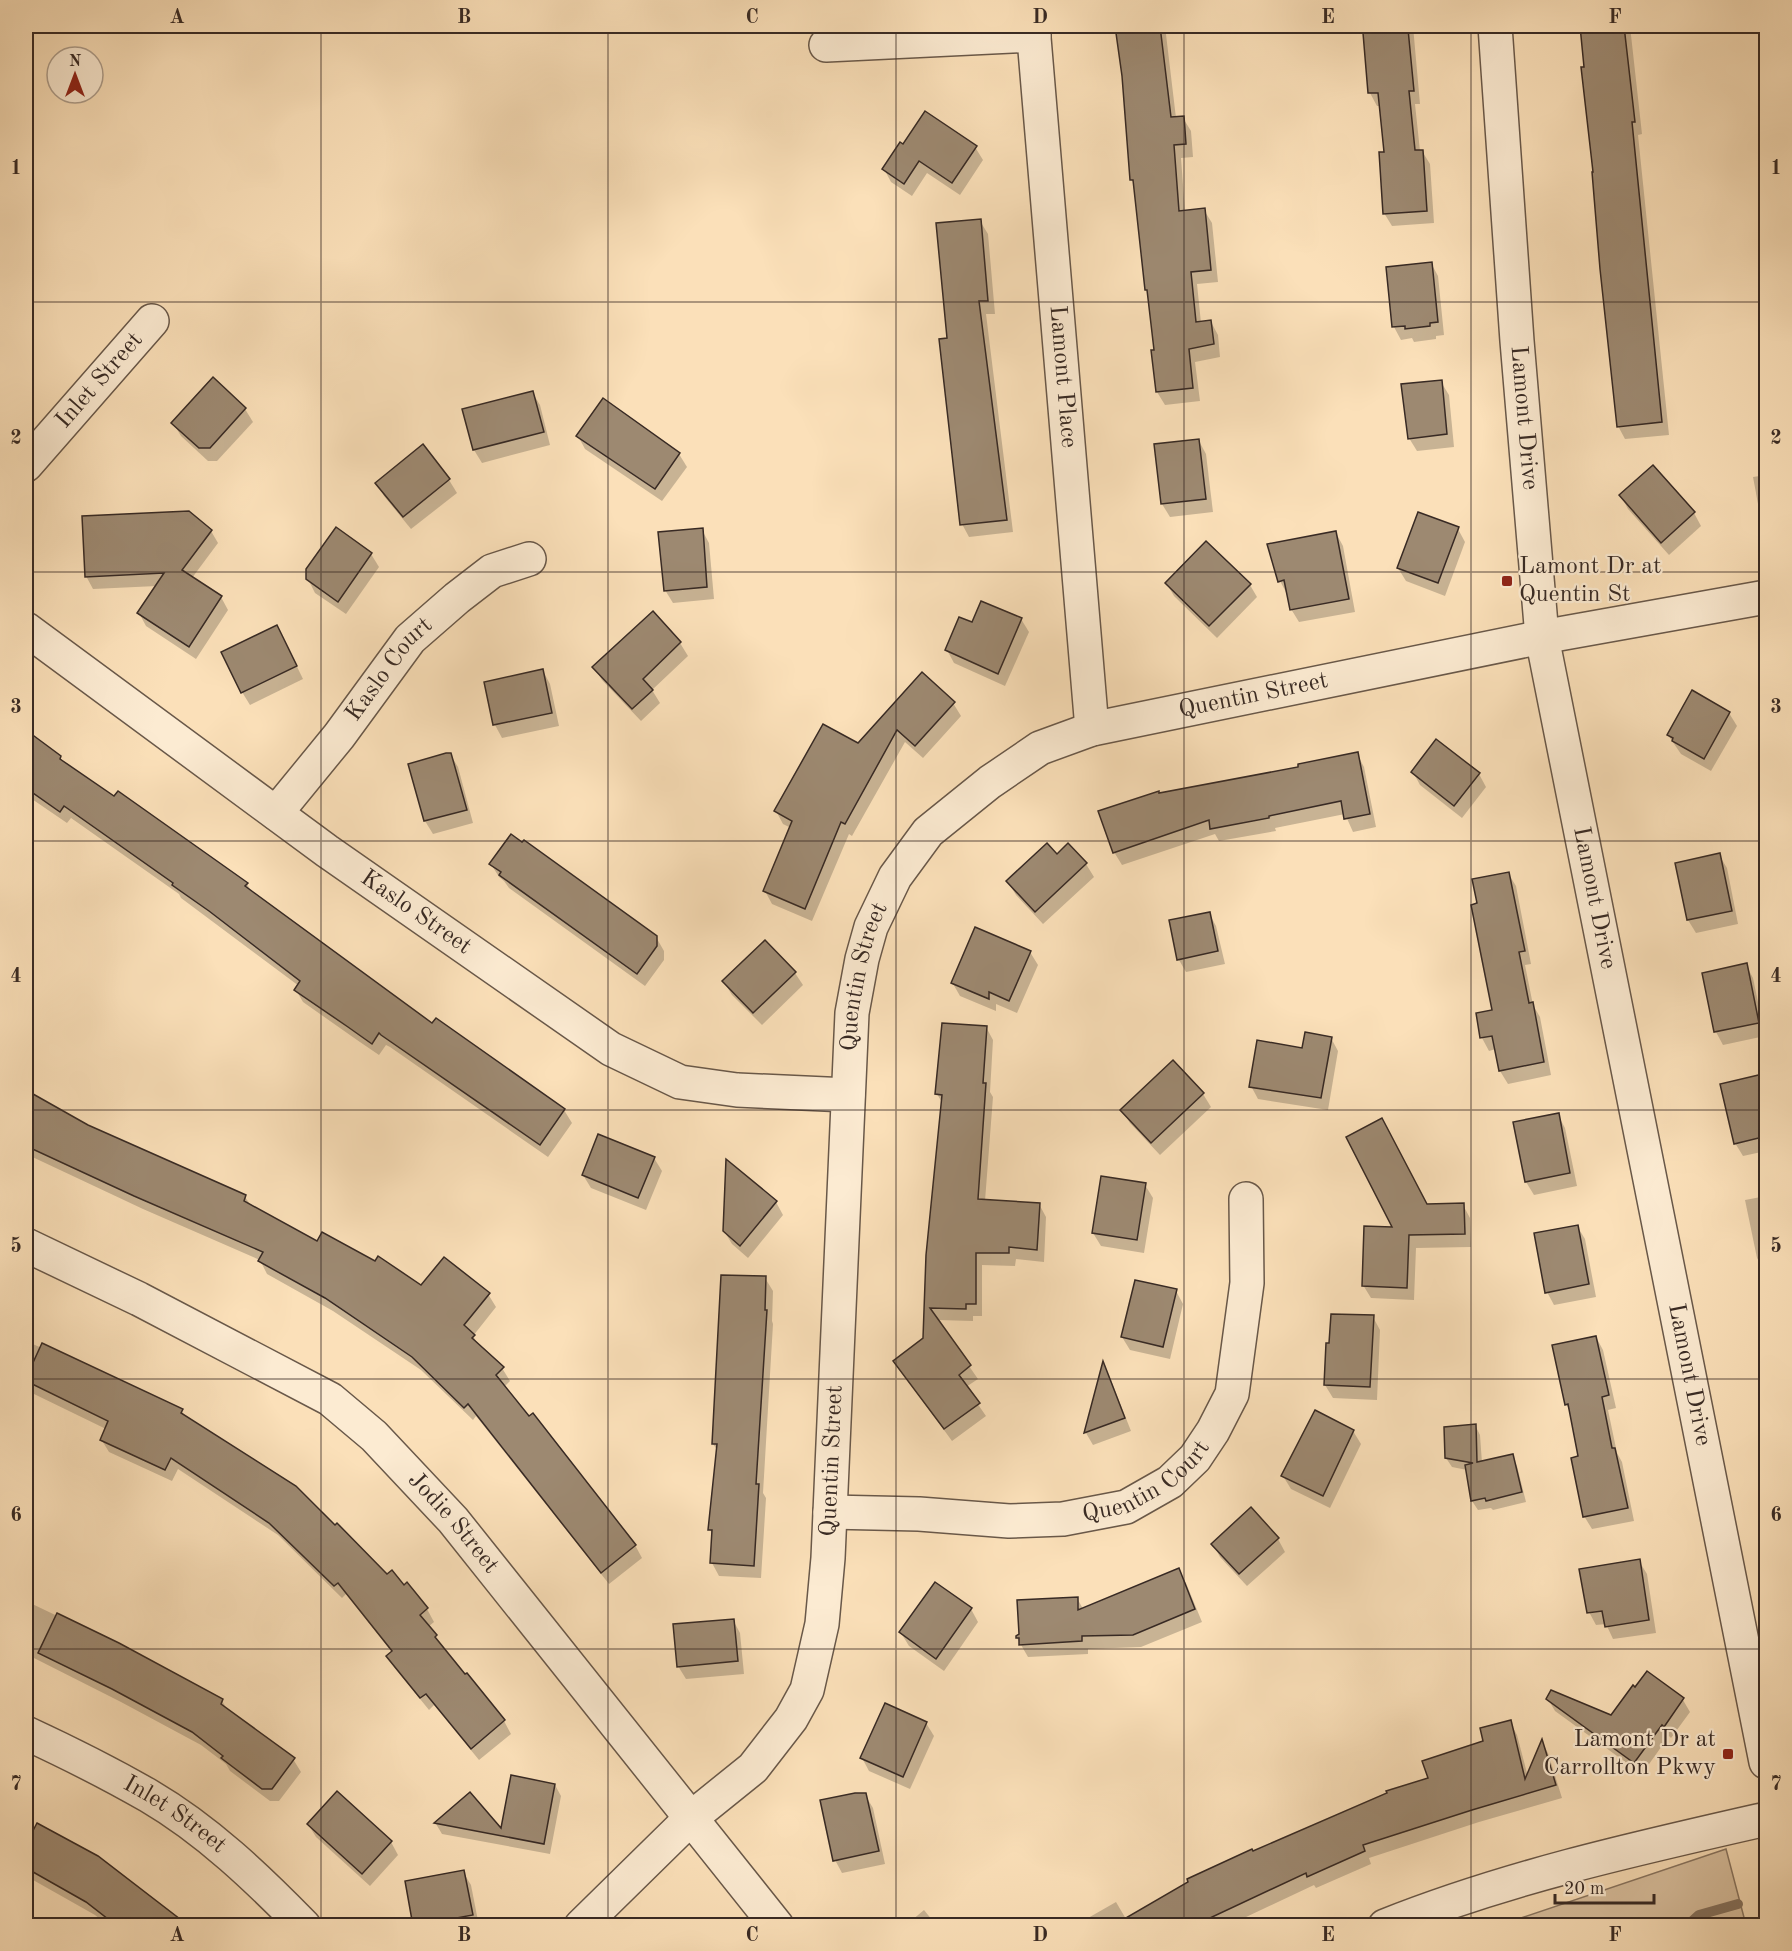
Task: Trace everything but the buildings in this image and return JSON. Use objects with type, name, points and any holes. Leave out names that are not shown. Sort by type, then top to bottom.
[{"type":"street","name":"Lamont Drive","points":[[1495,26],[1517,341],[1542,637],[1767,1762]]},
{"type":"street","points":[[826,45],[1034,30]]},
{"type":"street","name":"Lamont Place","points":[[1034,30],[1092,729]]},
{"type":"street","name":"Inlet Street","points":[[26,465],[152,321]]},
{"type":"street","name":"Kaslo Court","points":[[276,813],[339,736],[410,639],[492,571],[529,559]]},
{"type":"street","name":"Quentin Street","points":[[581,1926],[691,1818],[753,1768],[791,1719],[807,1690],[822,1624],[828,1558],[852,1013],[861,959],[871,927],[896,877],[928,832],[990,782],[1040,748],[1092,729],[1542,637],[1767,597]]},
{"type":"street","name":"Kaslo Street","points":[[26,628],[327,851],[611,1048],[680,1082],[737,1090],[848,1095]]},
{"type":"street","name":"Quentin Court","points":[[830,1512],[919,1514],[1009,1521],[1063,1519],[1126,1507],[1170,1482],[1196,1458],[1232,1394],[1247,1283],[1246,1199]]},
{"type":"street","name":"Jodie Street","points":[[26,1245],[139,1299],[330,1399],[374,1436],[453,1520],[777,1926]]},
{"type":"street","name":"Inlet Street","points":[[26,1733],[74,1756],[159,1803],[207,1836],[264,1885],[304,1926]]},
{"type":"street","points":[[1385,1926],[1489,1889],[1629,1850],[1767,1819]]},
{"type":"shaded area","points":[[1726,1849],[1746,1925],[1500,1925]]},
{"type":"waterway","points":[[1687,1926],[1699,1915],[1738,1904]]},
{"type":"place","name":"Lamont Dr at Quentin St","points":[[1507,581]]},
{"type":"place","name":"Lamont Dr at Carrollton Pkwy","points":[[1728,1754]]}]
